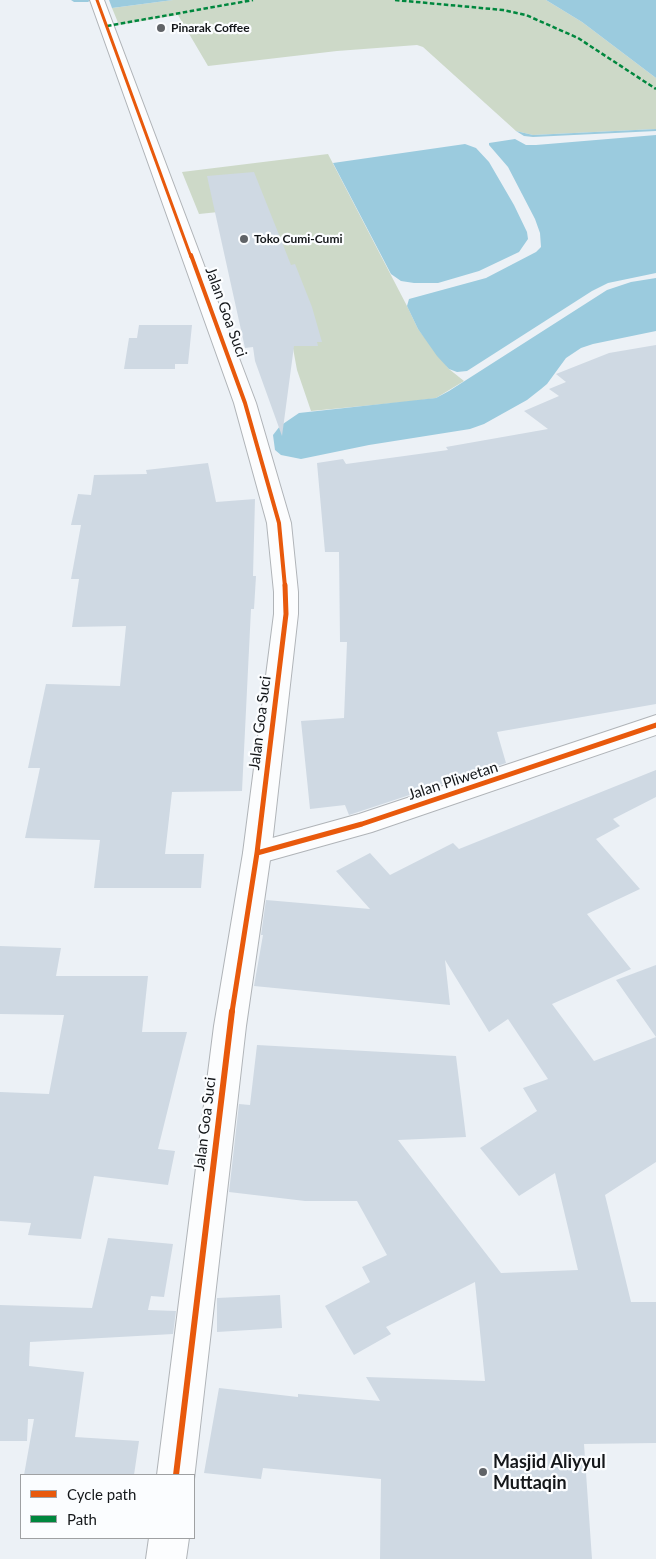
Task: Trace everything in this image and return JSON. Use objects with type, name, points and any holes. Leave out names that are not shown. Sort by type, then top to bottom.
[{"type":"street","name":"Jalan Goa Suci","points":[[99,6],[234,370],[279,523],[285,564],[286,614],[256,853],[229,1035],[176,1474]]},
{"type":"street","name":"Jalan Pliwetan","points":[[256,853],[362,824],[656,725]]},
{"type":"street","points":[[166,1559],[169,1539]]},
{"type":"green space","points":[[173,0],[546,0],[582,22],[656,78],[656,129],[533,135],[516,131],[423,47],[417,45],[337,51],[208,66],[178,15],[119,25],[112,8]]},
{"type":"green space","points":[[328,154],[418,329],[449,369],[464,381],[436,398],[311,411],[297,370],[267,207],[199,214],[182,172]]},
{"type":"water","points":[[109,0],[173,0],[112,8]]},
{"type":"water","points":[[546,0],[656,0],[656,78],[582,22]]},
{"type":"water","points":[[656,129],[656,131],[533,137],[524,136],[516,131],[533,135]]},
{"type":"water","points":[[656,135],[656,273],[608,283],[592,291],[467,371],[457,372],[449,369],[437,356],[418,329],[407,306],[409,299],[486,278],[536,252],[541,247],[540,233],[535,219],[508,167],[489,143],[515,139],[526,145],[536,145]]},
{"type":"water","points":[[465,144],[476,148],[489,162],[514,205],[527,232],[528,239],[519,252],[479,271],[438,283],[401,281],[391,274],[333,163]]},
{"type":"water","points":[[656,278],[656,331],[581,348],[566,358],[547,384],[527,400],[484,424],[470,429],[369,445],[301,459],[281,455],[275,450],[273,435],[280,426],[299,413],[436,398],[607,290],[631,282]]},
{"type":"building","points":[[254,172],[291,265],[295,264],[312,307],[322,342],[317,342],[318,346],[294,346],[282,436],[255,361],[253,347],[245,348],[207,176]]},
{"type":"building","points":[[139,325],[192,325],[188,364],[175,364],[175,369],[124,369],[129,338],[137,338]]},
{"type":"building","points":[[656,345],[656,704],[497,732],[506,763],[476,773],[448,776],[452,781],[349,815],[345,805],[310,809],[301,721],[344,718],[347,642],[340,642],[339,552],[325,552],[317,463],[343,459],[346,464],[448,450],[446,447],[548,429],[524,411],[559,396],[549,389],[566,382],[556,374],[609,353]]},
{"type":"building","points":[[208,463],[216,502],[255,499],[253,576],[256,576],[254,609],[251,609],[242,791],[172,792],[165,854],[204,854],[201,888],[94,888],[100,840],[25,838],[40,768],[28,768],[46,684],[120,686],[126,626],[72,627],[79,579],[71,579],[81,525],[71,525],[78,494],[91,495],[94,475],[147,474],[146,470]]},
{"type":"building","points":[[656,770],[656,797],[613,819],[620,826],[596,839],[640,889],[587,914],[631,969],[552,1004],[594,1061],[656,1037],[656,1162],[605,1195],[631,1302],[656,1302],[656,1443],[584,1444],[592,1559],[380,1559],[381,1479],[263,1468],[261,1479],[204,1473],[219,1388],[298,1397],[298,1394],[380,1401],[366,1377],[485,1381],[475,1282],[386,1327],[391,1334],[354,1355],[325,1306],[370,1282],[362,1267],[387,1255],[357,1201],[305,1201],[229,1192],[239,1104],[250,1105],[257,1045],[456,1056],[466,1137],[398,1140],[501,1273],[578,1270],[555,1173],[519,1196],[480,1148],[537,1111],[523,1088],[548,1079],[508,1019],[489,1032],[445,960],[450,1005],[254,986],[263,935],[261,935],[266,900],[370,909],[336,871],[370,853],[390,875],[453,843],[459,849]]},
{"type":"building","points":[[0,946],[61,948],[56,976],[148,976],[142,1032],[187,1032],[158,1149],[175,1151],[168,1185],[94,1176],[81,1239],[28,1235],[31,1223],[0,1221],[0,1092],[49,1094],[64,1015],[0,1014]]},
{"type":"building","points":[[656,965],[656,1037],[616,980]]},
{"type":"building","points":[[108,1238],[173,1244],[164,1297],[151,1296],[148,1310],[176,1311],[173,1334],[30,1342],[29,1366],[84,1372],[75,1437],[139,1441],[134,1474],[24,1474],[34,1419],[28,1419],[27,1441],[0,1441],[0,1305],[92,1308]]},
{"type":"building","points":[[280,1295],[282,1328],[217,1332],[217,1298]]},
{"type":"waterway","points":[[74,0],[88,0]]},
{"type":"marked path","points":[[107,26],[253,0]]},
{"type":"marked path","points":[[395,0],[503,10],[526,15],[578,38],[656,89]]},
{"type":"cycle path","points":[[97,0],[245,403],[279,523],[286,592],[286,614],[257,853],[230,1026],[176,1474]]},
{"type":"cycle path","points":[[257,853],[362,824],[656,725]]},
{"type":"place","name":"Pinarak Coffee","points":[[161,28]]},
{"type":"place","name":"Toko Cumi-Cumi","points":[[244,239]]},
{"type":"place","name":"Masjid Aliyyul Muttaqin","points":[[483,1472]]}]
